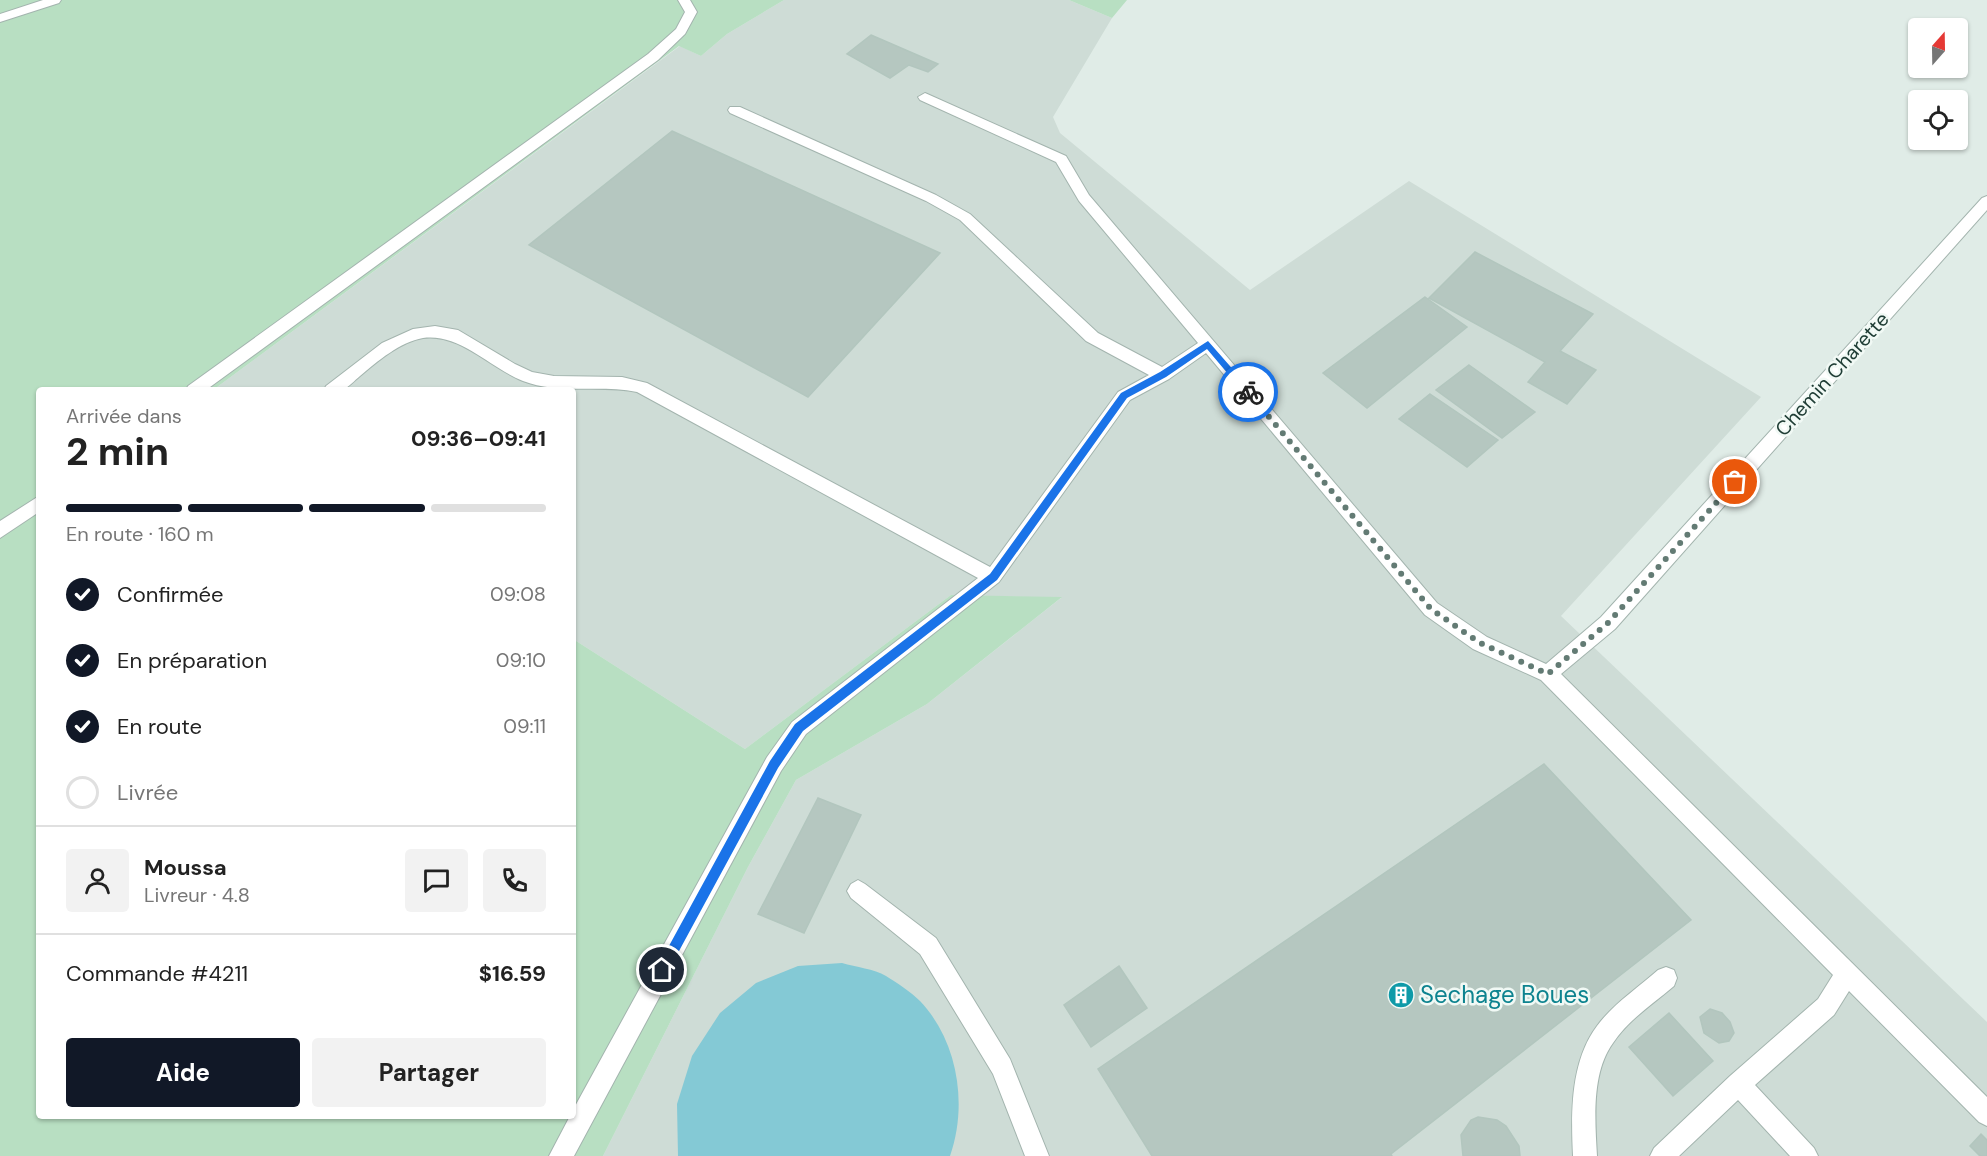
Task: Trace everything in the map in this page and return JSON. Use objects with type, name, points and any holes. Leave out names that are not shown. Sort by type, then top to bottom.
[{"type":"street","points":[[0,18],[56,0]]},
{"type":"street","points":[[198,387],[653,57],[681,31],[691,12],[684,0]]},
{"type":"street","points":[[926,97],[1061,159],[1084,198],[1431,609],[1480,643],[1548,674],[1987,1114]]},
{"type":"street","points":[[735,110],[931,198],[965,217],[1092,337],[1163,375]]},
{"type":"street","name":"Chemin Charette","points":[[1548,674],[1608,623],[1987,201]]},
{"type":"street","points":[[336,387],[399,339],[422,331],[443,331],[453,334],[509,368],[529,377],[554,382],[622,383],[641,387],[993,577]]},
{"type":"street","points":[[561,1156],[774,764],[799,728],[993,577],[1124,396],[1163,375],[1208,344]]},
{"type":"street","points":[[0,531],[36,505]]},
{"type":"street","points":[[858,891],[928,946],[1002,1067],[1037,1156]]},
{"type":"street","points":[[1662,1156],[1738,1084],[1826,1007],[1847,973]]},
{"type":"street","points":[[1585,1156],[1583,1124],[1589,1069],[1604,1035],[1666,978]]},
{"type":"street","points":[[1738,1084],[1806,1156]]},
{"type":"shaded area","points":[[784,0],[1069,0],[1112,18],[1053,117],[1060,133],[1250,290],[1409,181],[1761,397],[1561,616],[1987,1022],[1987,1156],[603,1156],[748,867],[796,780],[927,704],[1061,598],[951,595],[745,749],[576,641],[576,387],[217,387],[680,46],[701,56],[727,34]]},
{"type":"green space","points":[[0,0],[784,0],[727,34],[701,56],[679,46],[217,387],[36,387],[36,1119],[576,1119],[576,641],[745,749],[951,595],[1062,597],[927,704],[796,780],[748,867],[603,1156],[0,1156]]},
{"type":"green space","points":[[1069,0],[1127,0],[1112,18]]},
{"type":"water","points":[[842,963],[886,976],[920,1001],[933,1017],[951,1054],[956,1074],[958,1116],[950,1156],[678,1156],[677,1104],[692,1056],[720,1013],[756,983],[798,966]]},
{"type":"building","points":[[871,35],[938,64],[928,72],[909,65],[890,78],[847,54]]},
{"type":"building","points":[[672,131],[940,253],[808,397],[529,245]]},
{"type":"building","points":[[1475,252],[1593,314],[1560,351],[1596,370],[1567,404],[1528,382],[1545,362],[1429,298]]},
{"type":"building","points":[[1425,297],[1467,327],[1367,408],[1323,373]]},
{"type":"building","points":[[1469,365],[1535,412],[1502,438],[1436,390]]},
{"type":"building","points":[[1430,394],[1498,440],[1467,467],[1399,419]]},
{"type":"building","name":"Sechage Boues","points":[[1544,764],[1691,920],[1391,1154],[1392,1156],[1152,1156],[1098,1069]]},
{"type":"building","points":[[818,798],[861,815],[804,933],[758,914]]},
{"type":"building","points":[[1119,966],[1147,1008],[1091,1047],[1064,1005]]},
{"type":"building","points":[[1710,1009],[1722,1013],[1730,1022],[1734,1033],[1729,1041],[1719,1043],[1704,1033],[1700,1017]]},
{"type":"building","points":[[1669,1013],[1713,1061],[1673,1096],[1629,1047]]},
{"type":"building","points":[[1478,1117],[1497,1120],[1506,1126],[1519,1146],[1520,1156],[1463,1156],[1461,1135],[1471,1120]]},
{"type":"building","points":[[1981,1134],[1987,1140],[1987,1156],[1980,1156],[1970,1146]]},
{"type":"way so far","points":[[1248,392],[1431,609],[1480,643],[1548,674],[1608,623],[1735,482]]},
{"type":"place","name":"Sechage Boues","points":[[1401,995]]},
{"type":"route","points":[[662,970],[774,764],[799,728],[993,577],[1124,396],[1163,375],[1208,344],[1248,392]]}]
